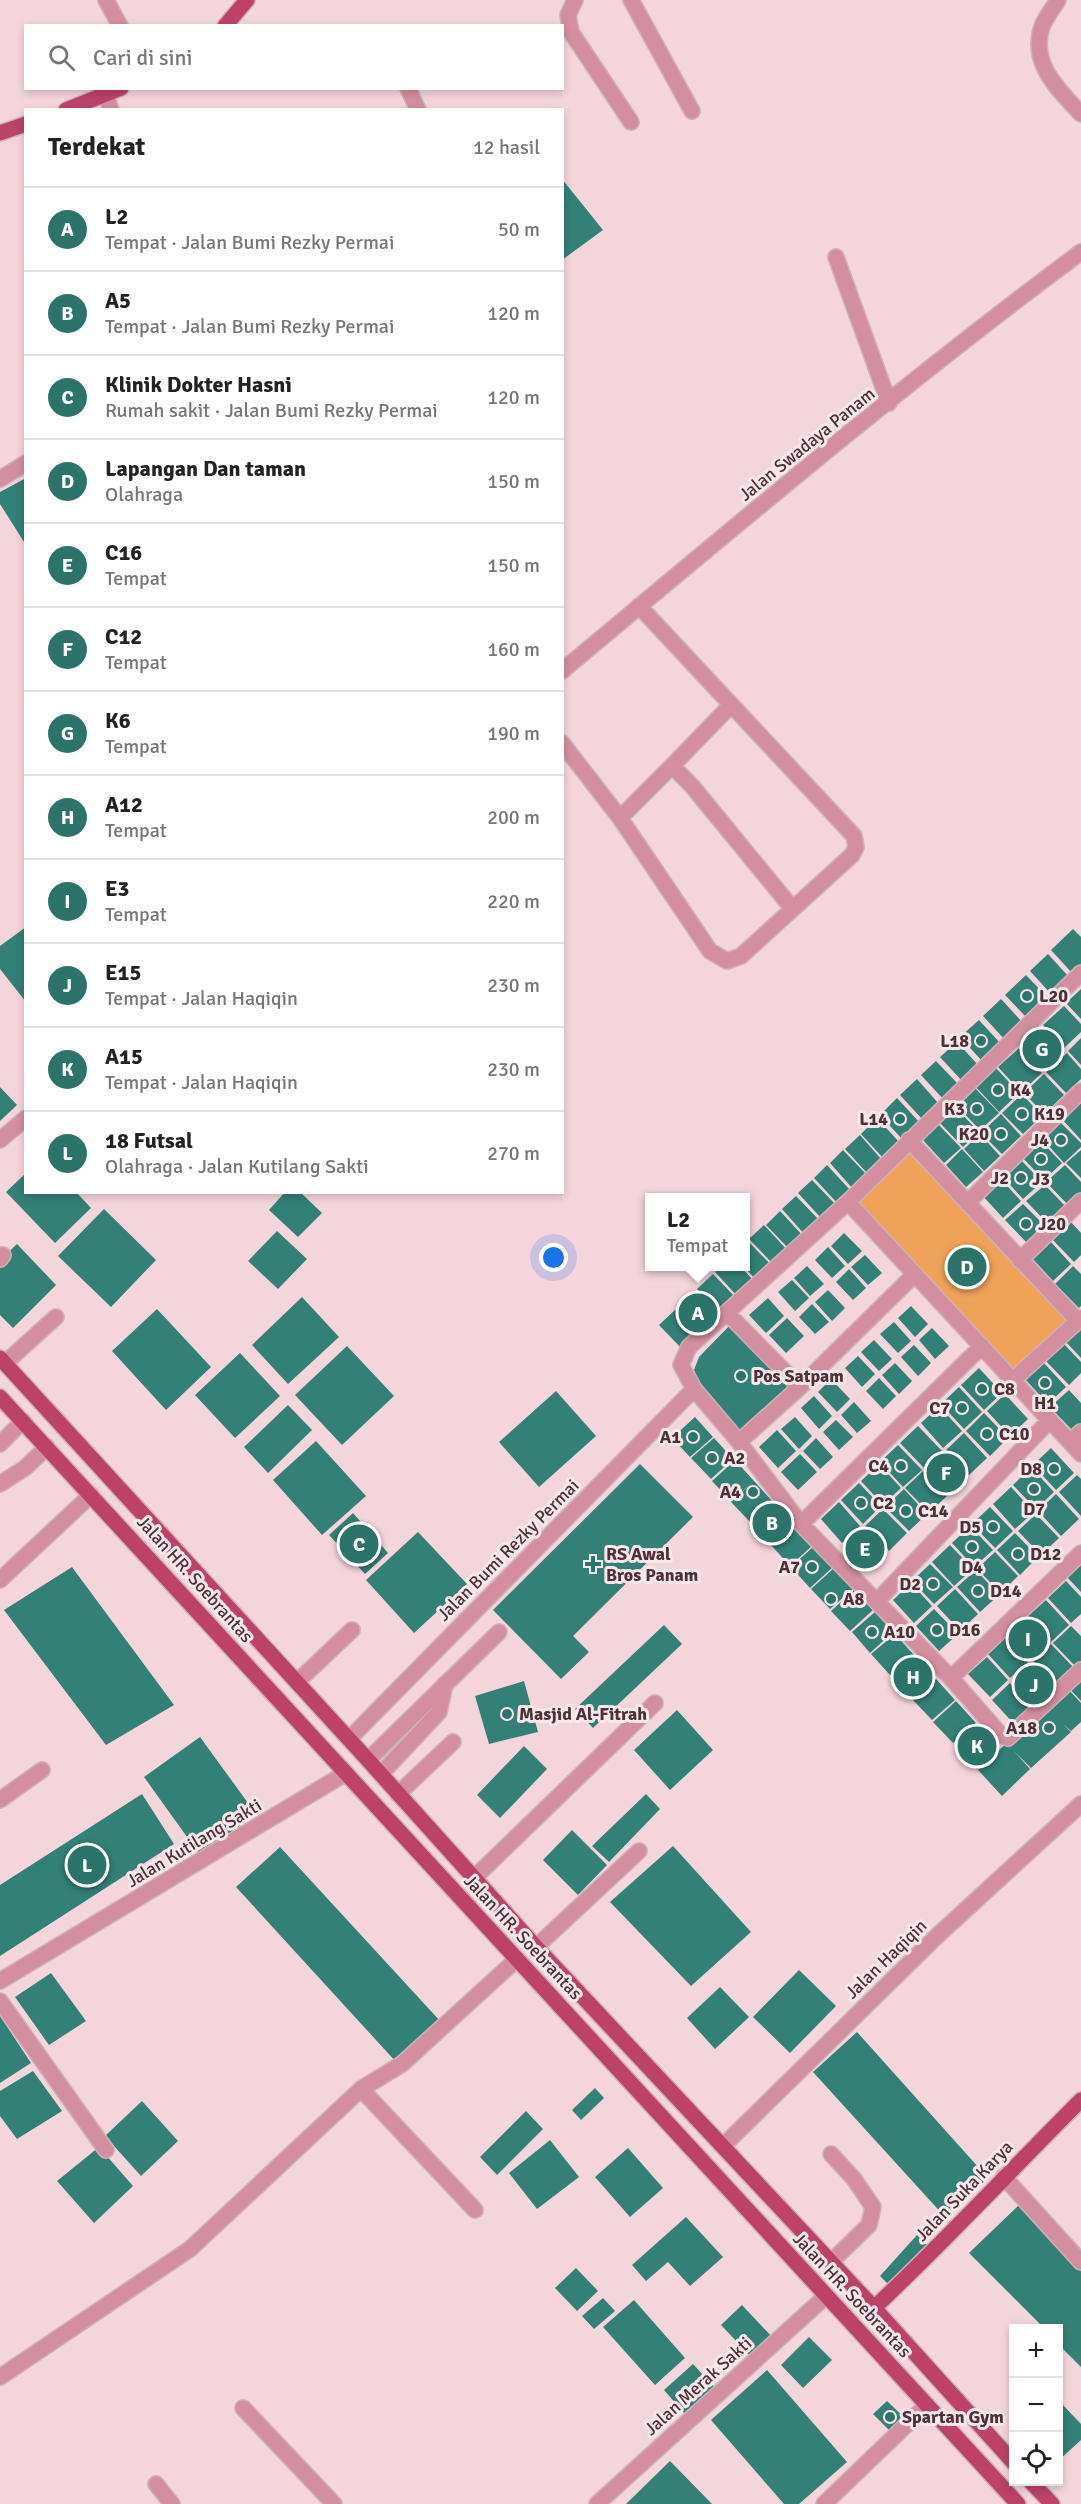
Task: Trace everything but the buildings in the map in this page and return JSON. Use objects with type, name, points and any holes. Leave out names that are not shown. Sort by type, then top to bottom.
[{"type":"main road","points":[[230,24],[247,0]]},
{"type":"main road","points":[[77,108],[109,102],[119,90]]},
{"type":"main road","points":[[0,133],[24,125]]},
{"type":"main road","name":"Jalan HR. Soebrantas","points":[[3,1360],[536,1947],[874,2308],[1009,2457]]},
{"type":"main road","name":"Jalan HR. Soebrantas","points":[[0,1396],[1018,2504]]},
{"type":"main road","points":[[209,1624],[227,1606]]},
{"type":"main road","name":"Jalan Suka Karya","points":[[874,2308],[924,2261],[1081,2100]]},
{"type":"main road","points":[[1036,2486],[1052,2504]]},
{"type":"street","points":[[106,0],[119,24]]},
{"type":"street","points":[[575,0],[568,15],[572,32],[631,122]]},
{"type":"street","points":[[631,0],[692,111]]},
{"type":"street","points":[[1058,0],[1043,25],[1038,51],[1048,77],[1081,114]]},
{"type":"street","points":[[409,90],[417,108]]},
{"type":"street","name":"Jalan Swadaya Panam","points":[[564,669],[1010,305],[1081,252]]},
{"type":"street","points":[[836,257],[889,403]]},
{"type":"street","points":[[0,479],[24,464]]},
{"type":"street","points":[[564,746],[621,818],[710,951],[727,961],[741,956],[852,855],[856,847],[854,836],[639,606]]},
{"type":"street","points":[[621,818],[730,705]]},
{"type":"street","points":[[672,766],[692,786],[792,908]]},
{"type":"street","points":[[1081,973],[848,1202],[689,1347],[681,1365],[694,1389],[739,1442],[801,1524],[951,1678],[1000,1734],[1008,1738],[1081,1670]]},
{"type":"street","points":[[967,1203],[1081,1091]]},
{"type":"street","points":[[0,1140],[24,1120]]},
{"type":"street","points":[[909,1140],[1020,1260],[1080,1320],[1013,1380]]},
{"type":"street","points":[[1020,1260],[1081,1201]]},
{"type":"street","points":[[848,1202],[1050,1420],[1075,1437],[1081,1454]]},
{"type":"street","points":[[739,1442],[800,1387],[915,1274]]},
{"type":"street","points":[[727,1313],[800,1387]]},
{"type":"street","points":[[3,1360],[56,1317]]},
{"type":"street","points":[[801,1524],[982,1346]]},
{"type":"street","name":"Jalan Bumi Rezky Permai","points":[[349,1739],[694,1389]]},
{"type":"street","points":[[876,1601],[1050,1420]]},
{"type":"street","points":[[0,1444],[23,1421]]},
{"type":"street","points":[[0,1484],[25,1468],[47,1447]]},
{"type":"street","points":[[0,1580],[91,1495]]},
{"type":"street","points":[[951,1678],[1081,1553]]},
{"type":"street","points":[[297,1682],[352,1630]]},
{"type":"street","points":[[368,1760],[500,1632]]},
{"type":"street","points":[[381,1774],[439,1712],[445,1684]]},
{"type":"street","points":[[474,1878],[655,1703]]},
{"type":"street","points":[[398,1794],[453,1743]]},
{"type":"street","points":[[0,1800],[42,1770]]},
{"type":"street","name":"Jalan Kutilang Sakti","points":[[0,1981],[346,1773]]},
{"type":"street","name":"Jalan Haqiqin","points":[[723,2146],[937,1936],[1081,1804]]},
{"type":"street","points":[[536,1947],[639,1851]]},
{"type":"street","points":[[0,2377],[190,2249],[361,2089],[402,2064],[517,1959]]},
{"type":"street","points":[[0,2001],[106,2150]]},
{"type":"street","points":[[361,2089],[475,2210]]},
{"type":"street","points":[[831,2154],[854,2179],[873,2207],[869,2225],[831,2262]]},
{"type":"street","points":[[1004,2177],[1081,2262]]},
{"type":"street","name":"Jalan Merak Sakti","points":[[597,2504],[826,2296]]},
{"type":"street","points":[[824,2504],[927,2405]]},
{"type":"street","points":[[243,2408],[334,2504]]},
{"type":"street","points":[[156,2484],[172,2504]]},
{"type":"shaded area","points":[[909,1140],[1078,1321],[1013,1380],[848,1202]]},
{"type":"place","name":"L20","points":[[1027,996]]},
{"type":"place","name":"L18","points":[[981,1041]]},
{"type":"place","name":"K6","points":[[1042,1049]]},
{"type":"place","name":"K4","points":[[998,1090]]},
{"type":"place","name":"K3","points":[[977,1109]]},
{"type":"place","name":"K19","points":[[1022,1114]]},
{"type":"place","name":"L14","points":[[900,1119]]},
{"type":"place","name":"K20","points":[[1001,1134]]},
{"type":"place","name":"J4","points":[[1061,1140]]},
{"type":"place","name":"J3","points":[[1041,1159]]},
{"type":"place","name":"J2","points":[[1021,1178]]},
{"type":"place","name":"J20","points":[[1026,1224]]},
{"type":"place","name":"Lapangan Dan taman","points":[[967,1267]]},
{"type":"place","name":"L2","points":[[698,1313]]},
{"type":"place","name":"Pos Satpam","points":[[741,1376]]},
{"type":"place","name":"H1","points":[[1045,1383]]},
{"type":"place","name":"C8","points":[[982,1389]]},
{"type":"place","name":"C7","points":[[962,1408]]},
{"type":"place","name":"C10","points":[[987,1434]]},
{"type":"place","name":"A1","points":[[693,1437]]},
{"type":"place","name":"A2","points":[[712,1458]]},
{"type":"place","name":"C4","points":[[901,1466]]},
{"type":"place","name":"D8","points":[[1054,1469]]},
{"type":"place","name":"C12","points":[[946,1473]]},
{"type":"place","name":"D7","points":[[1034,1489]]},
{"type":"place","name":"A4","points":[[753,1492]]},
{"type":"place","name":"C2","points":[[861,1503]]},
{"type":"place","name":"C14","points":[[906,1511]]},
{"type":"place","name":"A5","points":[[772,1523]]},
{"type":"place","name":"D5","points":[[993,1527]]},
{"type":"place","name":"Klinik Dokter Hasni","points":[[359,1544]]},
{"type":"place","name":"D4","points":[[972,1547]]},
{"type":"place","name":"C16","points":[[865,1549]]},
{"type":"place","name":"D12","points":[[1018,1554]]},
{"type":"place","name":"RS Awal Bros Panam","points":[[593,1564]]},
{"type":"place","name":"A7","points":[[812,1567]]},
{"type":"place","name":"D2","points":[[933,1584]]},
{"type":"place","name":"D14","points":[[978,1591]]},
{"type":"place","name":"A8","points":[[831,1599]]},
{"type":"place","name":"D16","points":[[937,1630]]},
{"type":"place","name":"A10","points":[[872,1632]]},
{"type":"place","name":"E3","points":[[1028,1639]]},
{"type":"place","name":"A12","points":[[913,1677]]},
{"type":"place","name":"E15","points":[[1034,1685]]},
{"type":"place","name":"Masjid Al-Fitrah","points":[[507,1714]]},
{"type":"place","name":"A18","points":[[1049,1728]]},
{"type":"place","name":"A15","points":[[977,1746]]},
{"type":"place","name":"18 Futsal","points":[[87,1865]]},
{"type":"place","name":"Spartan Gym","points":[[890,2417]]}]
